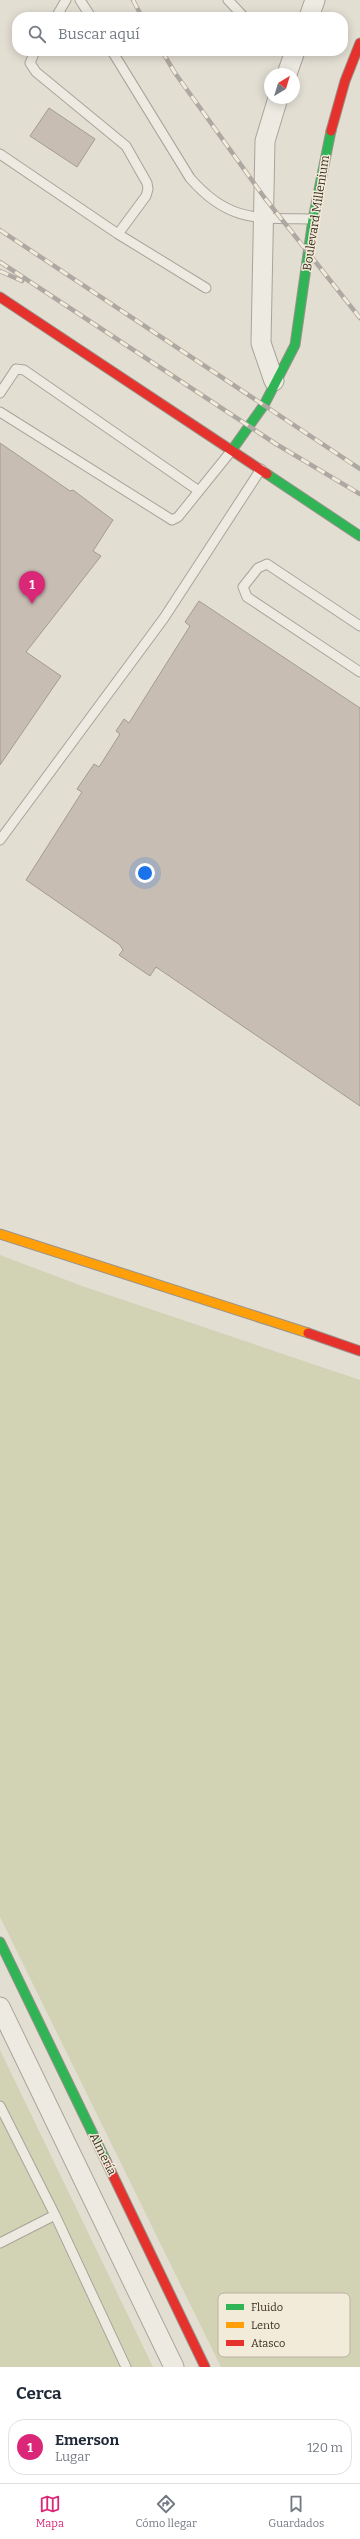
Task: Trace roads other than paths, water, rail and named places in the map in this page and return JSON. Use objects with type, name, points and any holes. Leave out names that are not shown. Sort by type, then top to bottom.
[{"type":"street","points":[[310,12],[315,0]]},
{"type":"street","name":"Boulevard Millenium","points":[[232,450],[264,405],[274,382],[292,354],[298,336],[313,219],[329,136],[345,81],[360,43]]},
{"type":"street","points":[[274,382],[261,343],[265,141],[276,104]]},
{"type":"street","points":[[1,301],[232,450],[360,536]]},
{"type":"street","points":[[0,1234],[272,1320],[360,1351]]},
{"type":"street","name":"Almería","points":[[0,1942],[205,2367]]},
{"type":"street","points":[[0,2007],[174,2367]]},
{"type":"street","points":[[30,2069],[56,2057]]},
{"type":"lane","points":[[59,12],[66,0]]},
{"type":"lane","points":[[80,0],[88,12]]},
{"type":"lane","points":[[228,0],[239,12]]},
{"type":"lane","points":[[31,56],[30,58],[32,68],[126,146],[146,183],[148,189],[146,196],[118,234]]},
{"type":"lane","points":[[115,56],[190,178],[204,194],[223,208],[242,216],[313,219]]},
{"type":"lane","points":[[0,154],[118,234],[206,288]]},
{"type":"lane","points":[[0,393],[16,370],[24,370],[199,491]]},
{"type":"lane","points":[[0,412],[170,520],[178,517],[232,450]]},
{"type":"lane","points":[[0,840],[164,618],[261,469]]},
{"type":"lane","points":[[360,626],[267,564],[258,568],[243,587],[248,597],[360,672]]},
{"type":"lane","points":[[0,2106],[55,2215],[126,2367]]},
{"type":"lane","points":[[0,2243],[55,2215]]},
{"type":"railway","points":[[133,0],[139,12]]},
{"type":"railway","points":[[165,56],[175,73],[264,197],[360,318]]},
{"type":"railway","points":[[0,230],[360,469]]},
{"type":"railway","points":[[0,262],[276,444],[360,494]]},
{"type":"railway","points":[[0,271],[22,281]]},
{"type":"place","name":"Emerson","points":[[32,604]]}]
